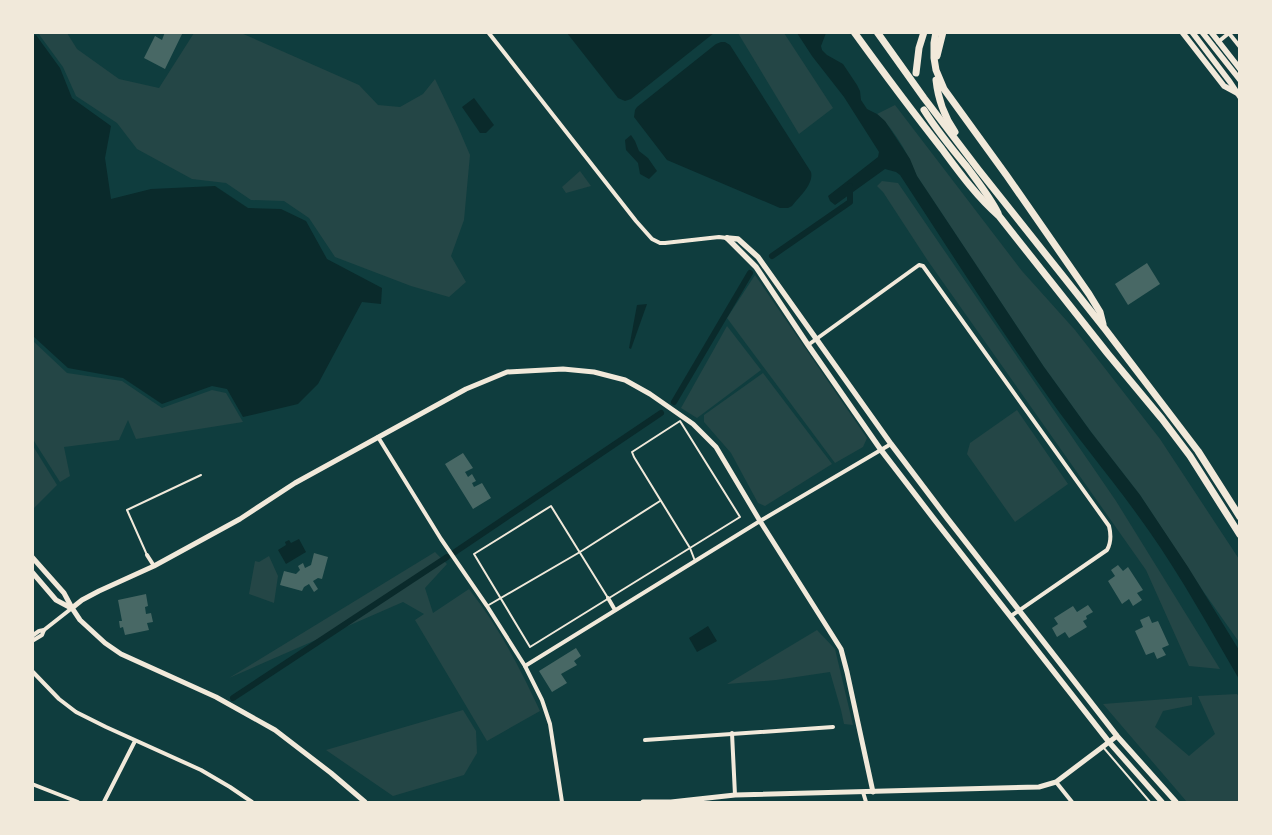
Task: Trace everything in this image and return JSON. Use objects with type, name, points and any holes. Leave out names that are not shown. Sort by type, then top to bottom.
[{"type":"highway","points":[[854,32],[963,177],[988,207],[999,216],[1184,448],[1240,535]]},
{"type":"highway","points":[[877,32],[978,169],[1105,329],[1198,451],[1240,517]]},
{"type":"highway","points":[[916,73],[919,48],[924,32]]},
{"type":"highway","points":[[936,32],[934,58],[936,70],[944,89],[1039,222],[1096,306],[1100,312],[1105,329]]},
{"type":"highway","points":[[943,32],[936,58],[935,72],[939,99],[951,126],[978,169]]},
{"type":"highway","points":[[924,110],[940,135],[994,203],[999,216]]},
{"type":"main road","points":[[1182,32],[1224,86],[1238,95]]},
{"type":"main road","points":[[1192,32],[1238,95]]},
{"type":"main road","points":[[1202,32],[1240,80]]},
{"type":"main road","points":[[1211,32],[1240,68]]},
{"type":"main road","points":[[727,238],[738,239],[758,257],[891,444],[1018,611],[1117,736],[1176,802]]},
{"type":"main road","points":[[727,238],[756,267],[882,450],[1010,616],[1109,742],[1162,802]]},
{"type":"street","points":[[488,32],[591,166],[652,239],[660,243],[666,243],[719,237],[727,238]]},
{"type":"street","points":[[1218,42],[1229,33],[1240,47]]},
{"type":"street","points":[[808,345],[919,265],[923,266],[1110,530],[1110,545],[1107,550],[1010,616]]},
{"type":"street","points":[[32,636],[44,630],[82,600],[154,566],[240,519],[295,483],[466,389],[507,372],[564,369],[594,372],[615,376],[650,394],[693,424],[716,447],[760,521],[841,649],[873,792]]},
{"type":"street","points":[[378,437],[441,539],[525,666],[542,700],[550,724],[562,802]]},
{"type":"street","points":[[525,666],[695,560],[891,444]]},
{"type":"street","points":[[147,555],[154,566]]},
{"type":"street","points":[[32,557],[64,593],[80,620],[120,654],[216,697],[275,730],[365,802]]},
{"type":"street","points":[[32,572],[56,600],[72,608]]},
{"type":"street","points":[[608,598],[615,610]]},
{"type":"street","points":[[32,641],[42,635],[44,630]]},
{"type":"street","points":[[32,671],[59,699],[76,712],[201,770],[252,802]]},
{"type":"street","points":[[645,740],[834,726]]},
{"type":"street","points":[[732,733],[735,795]]},
{"type":"street","points":[[643,802],[685,801],[735,795],[1039,787],[1056,782],[1117,736]]},
{"type":"street","points":[[104,802],[135,740]]},
{"type":"street","points":[[1056,782],[1072,802]]},
{"type":"street","points":[[32,784],[78,802]]},
{"type":"street","points":[[863,792],[866,802]]},
{"type":"lane","points":[[608,598],[551,506],[474,554],[530,647],[608,598],[690,548],[740,517],[680,421],[632,452],[690,548],[695,560]]},
{"type":"lane","points":[[147,555],[127,510],[201,475]]},
{"type":"lane","points":[[487,606],[580,552],[661,501]]},
{"type":"lane","points":[[1103,747],[1150,802]]},
{"type":"shaded area","points":[[38,33],[67,33],[77,49],[119,79],[159,88],[194,33],[241,33],[359,85],[378,105],[400,107],[423,94],[435,79],[470,155],[464,220],[451,256],[466,282],[449,297],[411,286],[335,257],[309,218],[284,201],[251,200],[226,183],[192,179],[137,149],[117,123],[76,96],[63,67]]},
{"type":"shaded area","points":[[567,33],[714,33],[631,99],[625,101],[618,98]]},
{"type":"shaded area","points":[[738,33],[784,33],[833,108],[799,134]]},
{"type":"shaded area","points":[[797,33],[826,33],[821,46],[822,50],[843,64],[857,85],[861,100],[867,109],[885,121],[910,159],[917,176],[1044,367],[1140,495],[1188,567],[1239,650],[1239,679],[1196,604],[1161,549],[1030,371],[900,175],[885,169],[835,205],[830,201],[828,196],[878,157],[879,152],[844,97],[812,56]]},
{"type":"shaded area","points":[[36,35],[60,68],[72,98],[111,126],[105,158],[111,199],[151,189],[215,186],[248,208],[281,209],[306,221],[327,259],[382,288],[381,304],[362,302],[318,384],[298,404],[243,417],[227,389],[212,386],[162,404],[123,378],[68,368],[33,336],[32,36]]},
{"type":"shaded area","points":[[721,42],[730,45],[811,172],[808,186],[792,206],[788,208],[780,208],[667,160],[634,117],[637,107]]},
{"type":"shaded area","points":[[474,98],[494,125],[486,133],[480,133],[462,107]]},
{"type":"shaded area","points":[[895,105],[1022,271],[1075,330],[1160,439],[1239,559],[1239,642],[1140,495],[1044,367],[917,176],[900,142],[877,114]]},
{"type":"shaded area","points":[[631,135],[639,151],[648,158],[657,171],[649,179],[640,174],[638,163],[626,150],[625,140]]},
{"type":"shaded area","points":[[580,171],[591,186],[566,193],[562,187]]},
{"type":"shaded area","points":[[882,181],[898,183],[1116,501],[1220,669],[1189,666],[1146,570],[877,186]]},
{"type":"shaded area","points":[[755,275],[867,438],[863,447],[835,463],[727,318]]},
{"type":"shaded area","points":[[647,304],[631,349],[629,348],[637,305]]},
{"type":"shaded area","points":[[727,326],[761,370],[697,418],[681,408]]},
{"type":"shaded area","points":[[33,341],[67,373],[122,381],[162,408],[212,390],[226,393],[243,422],[136,439],[128,420],[119,440],[64,447],[70,476],[60,482],[34,441],[32,431]]},
{"type":"shaded area","points":[[763,373],[832,464],[765,506],[758,503],[731,453],[704,422],[704,415]]},
{"type":"shaded area","points":[[1017,410],[1068,484],[1015,522],[967,454],[970,443]]},
{"type":"shaded area","points":[[33,446],[57,485],[32,509]]},
{"type":"shaded area","points":[[299,539],[306,552],[286,564],[278,550],[286,545],[285,542],[289,540],[291,543]]},
{"type":"shaded area","points":[[435,552],[447,564],[425,588],[433,613],[469,589],[490,618],[508,648],[540,711],[487,741],[415,620],[424,614],[403,602],[229,678]]},
{"type":"shaded area","points":[[269,556],[278,576],[274,603],[249,594],[255,561],[259,562]]},
{"type":"shaded area","points":[[708,626],[717,641],[697,652],[689,638]]},
{"type":"shaded area","points":[[817,630],[835,649],[853,725],[844,724],[830,672],[776,680],[727,684]]},
{"type":"shaded area","points":[[1237,694],[1240,698],[1239,802],[1187,802],[1103,704],[1192,697],[1192,705],[1163,711],[1155,727],[1189,756],[1215,734],[1198,696]]},
{"type":"shaded area","points":[[463,710],[476,731],[477,753],[464,775],[393,796],[326,750]]},
{"type":"building","points":[[165,32],[183,32],[165,69],[144,58],[155,36],[162,40]]},
{"type":"building","points":[[1147,263],[1160,284],[1128,305],[1115,284]]},
{"type":"building","points":[[463,453],[473,468],[465,472],[468,477],[472,474],[476,481],[472,483],[474,487],[482,483],[491,498],[473,509],[445,464]]},
{"type":"building","points":[[314,553],[328,557],[322,579],[318,578],[313,581],[318,589],[314,592],[309,584],[302,591],[280,585],[284,571],[296,574],[300,570],[298,566],[303,563],[305,568],[311,565]]},
{"type":"building","points":[[1118,565],[1123,571],[1128,567],[1143,590],[1137,593],[1142,600],[1133,606],[1129,599],[1122,604],[1108,581],[1115,576],[1111,570]]},
{"type":"building","points":[[146,594],[148,606],[145,607],[146,614],[151,613],[153,622],[147,623],[149,630],[125,635],[123,627],[120,628],[119,621],[122,621],[118,600]]},
{"type":"building","points":[[1088,605],[1093,612],[1086,616],[1087,619],[1083,621],[1087,627],[1069,638],[1065,632],[1057,637],[1052,628],[1058,624],[1054,618],[1073,606],[1077,612]]},
{"type":"building","points":[[1149,616],[1152,623],[1158,621],[1169,645],[1162,648],[1166,655],[1157,659],[1154,652],[1146,655],[1135,631],[1143,627],[1140,620]]},
{"type":"building","points":[[576,648],[581,656],[574,661],[577,665],[561,674],[567,683],[552,692],[539,671]]},
{"type":"waterway","points":[[772,256],[850,202],[850,186]]},
{"type":"waterway","points":[[674,402],[750,273]]},
{"type":"waterway","points":[[455,552],[661,413]]},
{"type":"waterway","points":[[233,698],[447,557]]}]
